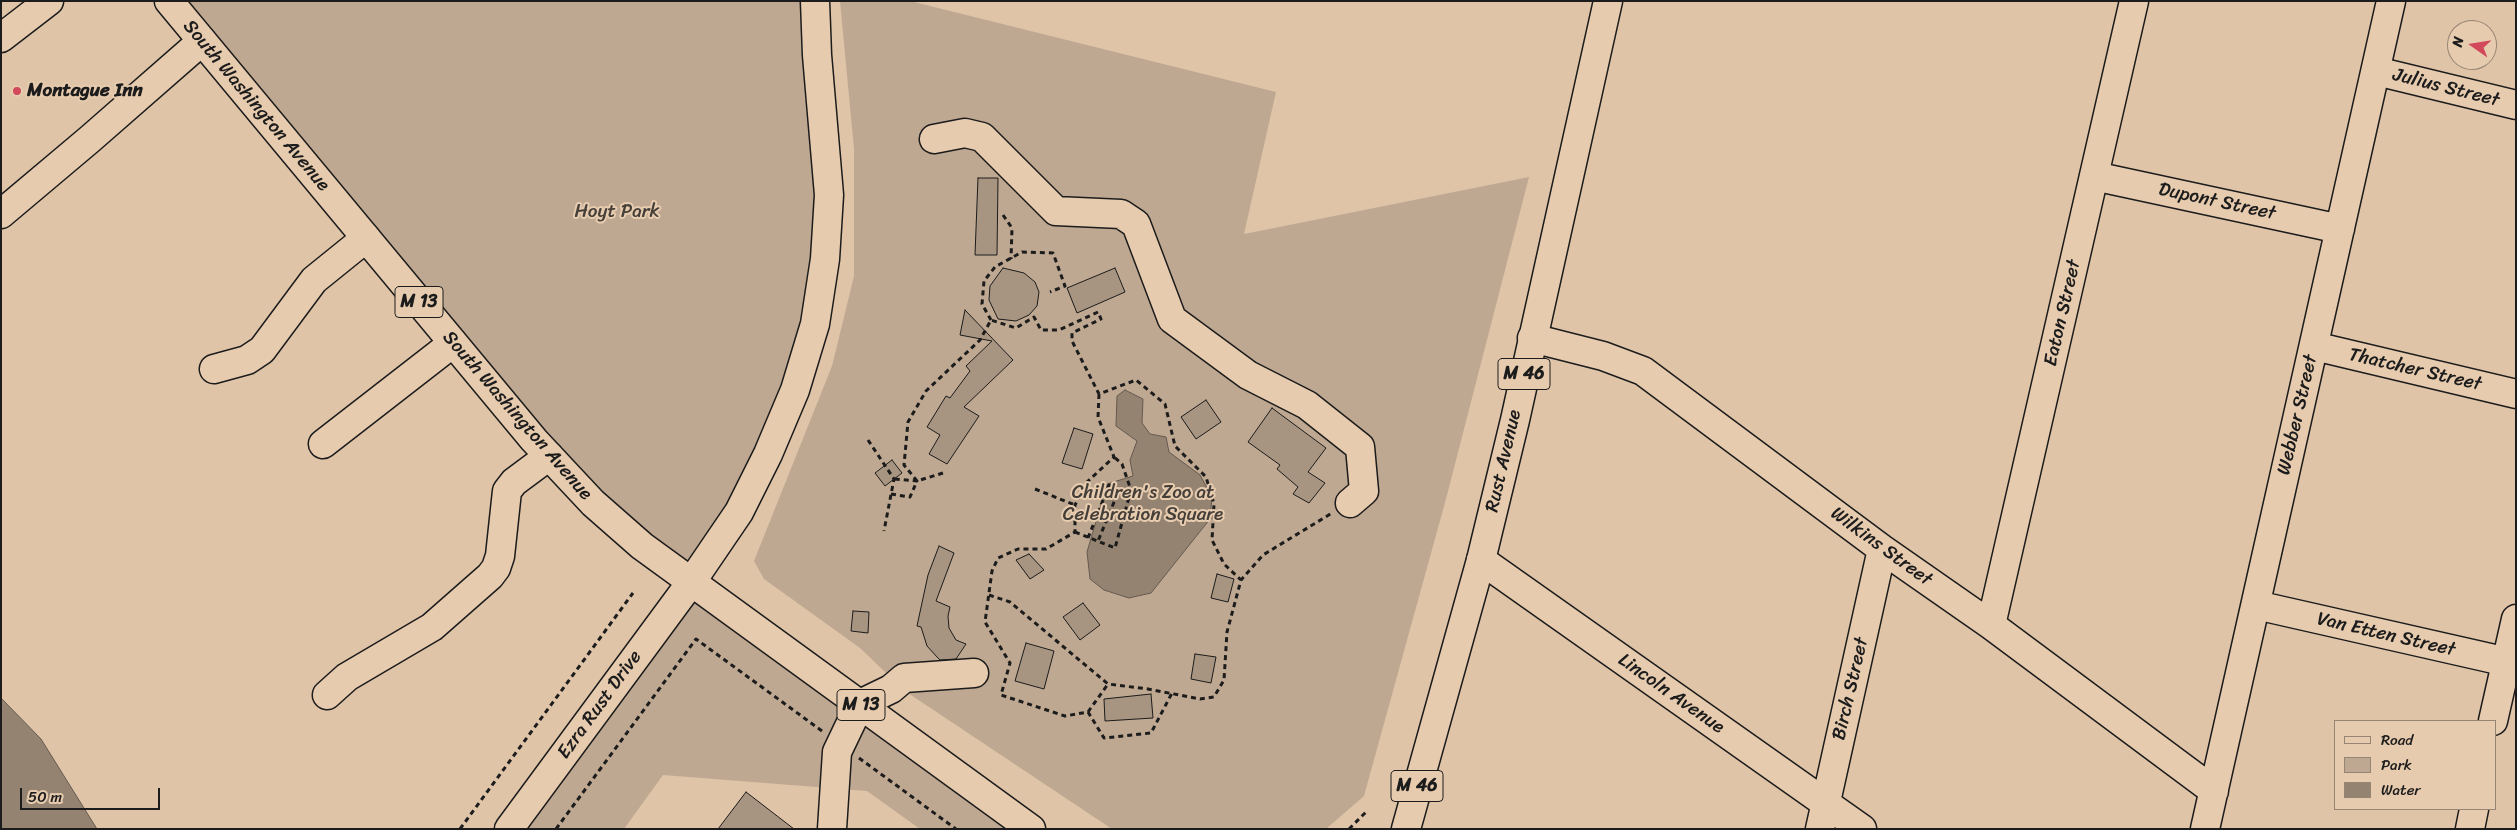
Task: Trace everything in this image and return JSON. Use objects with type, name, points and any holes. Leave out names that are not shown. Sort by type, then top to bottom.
[{"type":"main road","points":[[1,38],[49,1]]},
{"type":"main road","name":"South Washington Avenue","points":[[169,1],[453,343],[549,456],[593,503],[642,546],[1031,829]]},
{"type":"main road","name":"Ezra Rust Drive","points":[[509,829],[692,581],[739,512],[768,454],[794,390],[815,324],[825,259],[829,195],[816,55],[815,1]]},
{"type":"main road","name":"Rust Avenue","points":[[1406,829],[1481,560],[1608,1]]},
{"type":"main road","name":"Eaton Street","points":[[1991,625],[2134,1]]},
{"type":"main road","name":"Webber Street","points":[[2205,829],[2391,1]]},
{"type":"main road","points":[[1,214],[202,41]]},
{"type":"main road","name":"Julius Street","points":[[2376,71],[2516,105]]},
{"type":"main road","points":[[934,139],[965,133],[982,137],[1056,211],[1121,214],[1136,224],[1172,319],[1248,375],[1307,405],[1360,446],[1364,492],[1350,503]]},
{"type":"main road","name":"Dupont Street","points":[[2094,176],[2340,229]]},
{"type":"main road","points":[[214,370],[247,360],[262,350],[301,294],[314,280],[366,238]]},
{"type":"main road","name":"Wilkins Street","points":[[1532,338],[1603,356],[1643,371],[1882,549],[1991,625],[2214,791]]},
{"type":"main road","points":[[324,444],[453,343]]},
{"type":"main road","name":"Thatcher Street","points":[[2314,346],[2516,394]]},
{"type":"main road","points":[[327,695],[347,677],[432,627],[490,576],[496,568],[500,556],[507,491],[514,482],[549,456]]},
{"type":"main road","name":"Birch Street","points":[[1820,829],[1882,549]]},
{"type":"main road","name":"Lincoln Avenue","points":[[1481,560],[1862,829]]},
{"type":"main road","name":"Van Etten Street","points":[[2256,605],[2511,663]]},
{"type":"main road","points":[[2493,720],[2511,663],[2516,619]]},
{"type":"main road","points":[[832,829],[837,752],[860,704],[891,689],[904,678],[974,672]]},
{"type":"main road","points":[[2470,829],[2474,810]]},
{"type":"path","points":[[1003,215],[1012,228],[1011,258]]},
{"type":"path","points":[[1050,292],[1065,286],[1053,253],[1022,252],[995,267],[984,281],[982,304],[991,320],[1016,328],[1034,317],[1041,330],[1059,330],[1098,312],[1101,319],[1072,333],[1072,341],[1099,394],[1098,417],[1114,457],[1122,464],[1131,490],[1115,548],[1075,532]]},
{"type":"path","points":[[917,481],[904,465],[908,422],[926,391],[980,340],[991,320]]},
{"type":"path","points":[[1099,394],[1136,380],[1165,404],[1175,446],[1206,477],[1214,504],[1212,540],[1224,564],[1241,580]]},
{"type":"path","points":[[868,440],[894,479],[884,531]]},
{"type":"path","points":[[1075,532],[1075,505],[1087,482],[1114,457]]},
{"type":"path","points":[[894,479],[917,481],[943,473]]},
{"type":"path","points":[[891,494],[910,497],[917,481]]},
{"type":"path","points":[[1088,538],[1109,485],[1119,490],[1098,541]]},
{"type":"path","points":[[1035,489],[1075,505]]},
{"type":"path","points":[[989,595],[1010,602],[1108,684],[1200,699],[1214,697],[1224,680],[1227,632],[1241,580],[1263,554],[1350,503]]},
{"type":"path","points":[[1075,532],[1046,549],[1018,548],[998,558],[992,571],[986,622],[1010,663],[1000,696],[1065,716],[1088,712],[1108,684]]},
{"type":"path","points":[[460,829],[633,593]]},
{"type":"path","points":[[556,829],[696,639]]},
{"type":"path","points":[[1088,712],[1104,738],[1151,734],[1172,694]]},
{"type":"path","points":[[1349,829],[1368,810]]},
{"type":"green space","name":"Hoyt Park","points":[[169,1],[815,1],[829,195],[795,390],[692,581],[1031,829],[920,829],[867,791],[663,775],[624,829],[509,829],[691,581],[642,546]]},
{"type":"green space","name":"Children's Zoo at Celebration Square","points":[[840,1],[910,1],[1276,92],[1244,234],[1529,177],[1446,499],[1364,796],[1326,829],[1112,829],[905,691],[860,648],[764,579],[754,561],[832,366],[854,276],[854,149]]},
{"type":"water","points":[[1125,390],[1143,399],[1142,423],[1150,434],[1166,437],[1169,452],[1200,475],[1212,497],[1210,519],[1151,593],[1129,598],[1104,590],[1090,579],[1087,552],[1107,484],[1133,476],[1130,460],[1137,441],[1116,426],[1117,396]]},
{"type":"water","points":[[1,698],[41,739],[97,829],[1,829]]},
{"type":"building","points":[[978,178],[998,178],[997,255],[975,255]]},
{"type":"building","points":[[1003,268],[1024,273],[1035,282],[1039,292],[1037,306],[1029,315],[1016,321],[998,319],[989,300],[990,286]]},
{"type":"building","points":[[1115,268],[1125,292],[1077,313],[1067,288]]},
{"type":"building","points":[[965,310],[1013,360],[964,407],[979,416],[947,464],[929,454],[940,435],[927,427],[946,396],[950,398],[970,371],[966,366],[992,341],[960,335]]},
{"type":"building","points":[[1206,400],[1221,422],[1196,439],[1181,417]]},
{"type":"building","points":[[1272,408],[1326,448],[1308,472],[1325,483],[1309,503],[1293,494],[1298,487],[1277,469],[1280,465],[1248,442]]},
{"type":"building","points":[[1074,428],[1093,434],[1082,469],[1062,463]]},
{"type":"building","points":[[892,460],[902,473],[885,486],[875,473]]},
{"type":"building","points":[[939,546],[954,553],[936,601],[950,607],[948,616],[949,628],[956,640],[966,644],[956,659],[940,660],[927,646],[921,627],[917,626],[928,575]]},
{"type":"building","points":[[1029,554],[1044,570],[1030,579],[1016,560]]},
{"type":"building","points":[[1217,574],[1234,579],[1228,602],[1211,598]]},
{"type":"building","points":[[1083,603],[1100,625],[1080,640],[1063,617]]},
{"type":"building","points":[[853,611],[869,612],[868,633],[851,631]]},
{"type":"building","points":[[1026,643],[1054,651],[1044,689],[1015,681]]},
{"type":"building","points":[[1195,654],[1216,657],[1211,683],[1191,679]]},
{"type":"building","points":[[1151,694],[1153,718],[1105,721],[1104,699]]},
{"type":"building","points":[[746,792],[794,829],[718,829]]},
{"type":"place","name":"Montague Inn","points":[[17,91]]}]
